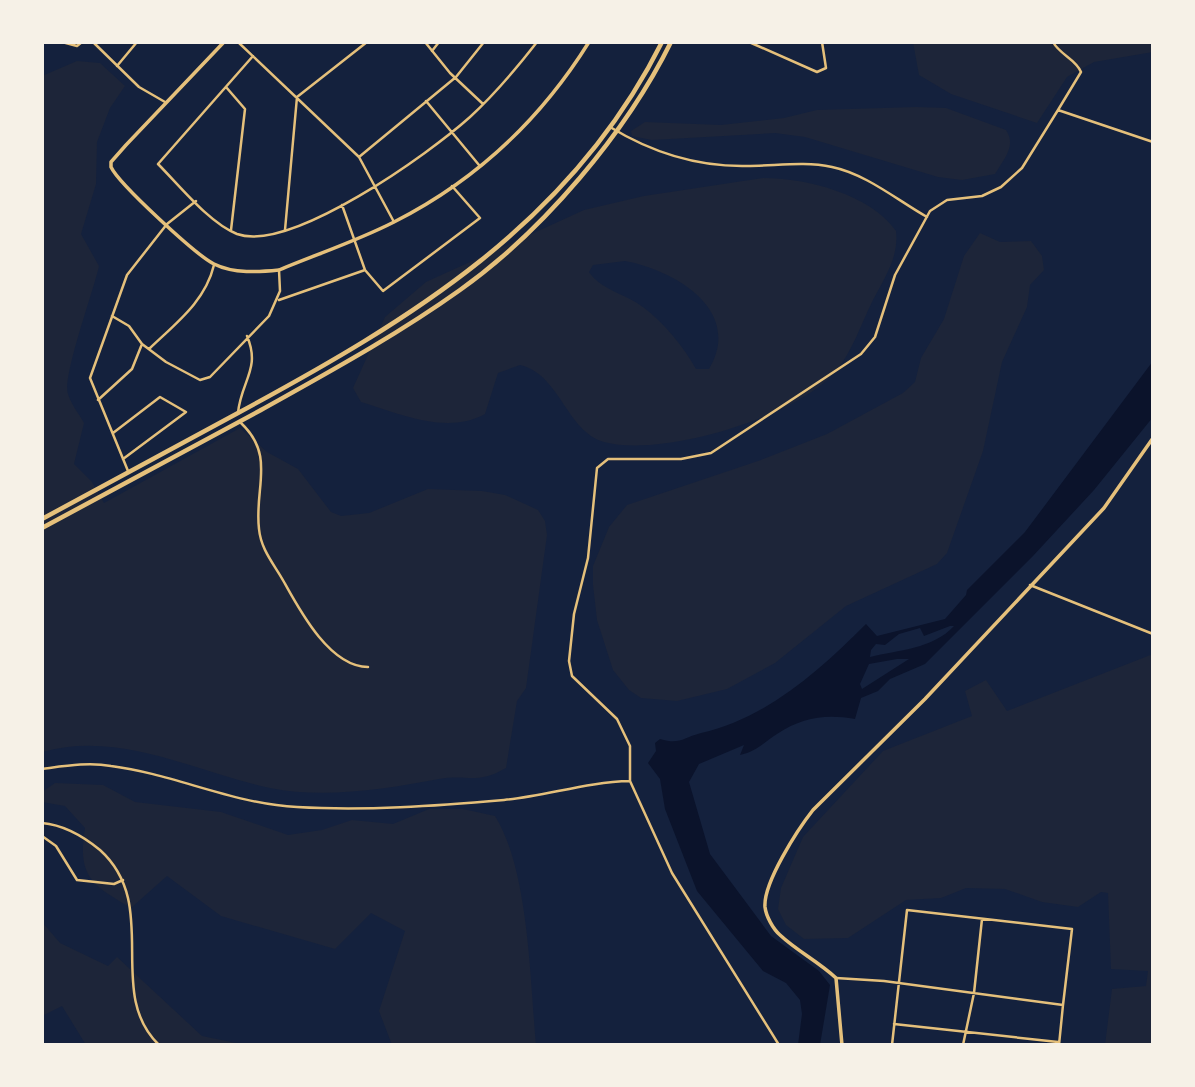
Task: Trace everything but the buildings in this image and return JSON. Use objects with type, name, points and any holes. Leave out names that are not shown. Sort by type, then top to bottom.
[{"type":"main road","points":[[224,42],[126,145],[111,162],[111,167],[193,250],[214,264],[244,271],[279,270],[355,239],[394,222],[452,186],[502,149],[540,111],[589,42]]},
{"type":"main road","points":[[42,519],[374,337],[475,268],[553,194],[612,129],[662,42]]},
{"type":"main road","points":[[42,528],[350,361],[463,288],[543,216],[612,129],[671,42]]},
{"type":"main road","points":[[842,1045],[836,978],[779,934],[769,920],[764,905],[781,862],[797,831],[813,810],[925,699],[1104,508],[1153,438]]},
{"type":"street","points":[[62,42],[77,46],[82,42]]},
{"type":"street","points":[[93,42],[139,87],[166,103]]},
{"type":"street","points":[[117,66],[137,42]]},
{"type":"street","points":[[238,42],[359,157],[394,222]]},
{"type":"street","points":[[285,230],[297,97],[367,42]]},
{"type":"street","points":[[425,42],[483,104]]},
{"type":"street","points":[[432,51],[439,42]]},
{"type":"street","points":[[359,157],[456,77],[484,42]]},
{"type":"street","points":[[253,56],[158,164],[217,223],[246,236],[285,230],[342,205],[376,186],[452,132],[483,104],[537,42]]},
{"type":"street","points":[[749,42],[817,72],[826,68],[822,42]]},
{"type":"street","points":[[779,1045],[672,873],[629,781],[630,746],[617,719],[572,676],[569,661],[574,614],[588,558],[597,468],[608,459],[681,459],[711,453],[861,354],[874,337],[895,275],[927,217],[947,200],[982,196],[1001,187],[1022,168],[1058,110],[1081,72],[1078,65],[1060,54],[1053,42]]},
{"type":"street","points":[[226,87],[245,109],[231,231]]},
{"type":"street","points":[[426,101],[480,165]]},
{"type":"street","points":[[1058,110],[1153,142]]},
{"type":"street","points":[[612,129],[664,153],[704,164],[798,164],[836,168],[861,178],[927,217]]},
{"type":"street","points":[[342,205],[365,270],[383,291],[480,218],[452,186]]},
{"type":"street","points":[[129,472],[90,379],[127,275],[167,224],[196,201]]},
{"type":"street","points":[[149,349],[208,289],[214,264]]},
{"type":"street","points":[[112,316],[129,326],[142,344],[201,380],[211,376],[247,336],[258,330],[277,300],[280,291],[279,270]]},
{"type":"street","points":[[277,300],[365,270]]},
{"type":"street","points":[[238,413],[254,363],[254,353],[247,336]]},
{"type":"street","points":[[98,400],[132,369],[142,344]]},
{"type":"street","points":[[113,432],[160,397],[186,412],[122,459]]},
{"type":"street","points":[[239,422],[255,436],[261,452],[259,529],[265,553],[310,627],[343,657],[359,667],[368,667]]},
{"type":"street","points":[[1030,585],[1153,634]]},
{"type":"street","points":[[42,769],[81,764],[110,765],[166,777],[260,803],[296,807],[505,800],[607,782],[629,781]]},
{"type":"street","points":[[42,823],[56,824],[87,839],[109,859],[123,880],[133,913],[133,984],[138,1016],[159,1045]]},
{"type":"street","points":[[42,835],[56,846],[77,880],[114,884],[123,880]]},
{"type":"street","points":[[892,1045],[894,1024],[907,910],[1072,929],[1059,1044],[894,1024]]},
{"type":"street","points":[[963,1045],[968,1032],[974,993],[982,919]]},
{"type":"street","points":[[836,978],[899,983],[1063,1005]]},
{"type":"shaded area","points":[[913,42],[1153,42],[1153,52],[1094,62],[1067,77],[1037,123],[951,94],[919,75]]},
{"type":"shaded area","points":[[77,61],[100,63],[125,86],[110,108],[97,142],[96,184],[81,234],[99,266],[67,385],[69,398],[84,423],[74,464],[92,482],[104,503],[240,428],[267,452],[298,469],[331,512],[341,516],[369,513],[428,489],[482,491],[505,495],[538,510],[545,521],[547,535],[526,688],[517,701],[506,768],[480,778],[449,778],[355,791],[312,793],[270,788],[129,750],[101,746],[42,752],[42,76]]},
{"type":"shaded area","points":[[946,108],[1006,130],[1009,147],[995,174],[962,180],[938,177],[805,137],[775,133],[652,140],[632,136],[631,131],[645,122],[721,125],[784,118],[817,110]]},
{"type":"shaded area","points":[[763,178],[780,179],[836,191],[854,198],[885,218],[896,231],[893,258],[852,346],[836,371],[817,388],[761,418],[693,439],[659,444],[629,445],[604,442],[591,436],[580,427],[545,379],[534,370],[520,365],[498,373],[485,414],[470,420],[439,423],[407,417],[361,402],[353,388],[385,317],[426,282],[584,210],[644,196]],"holes":[[[625,261],[664,273],[682,284],[698,296],[711,311],[718,328],[717,348],[709,369],[696,369],[686,352],[651,313],[607,288],[589,272],[593,265]]]},
{"type":"shaded area","points":[[980,233],[1000,242],[1031,241],[1042,256],[1044,270],[1030,285],[1027,307],[1002,362],[983,451],[947,553],[937,564],[846,606],[775,663],[727,689],[677,701],[641,698],[629,690],[613,670],[597,620],[593,566],[609,527],[627,505],[758,461],[827,434],[903,393],[915,382],[921,358],[944,319],[964,256]]},
{"type":"shaded area","points":[[1153,361],[1153,417],[1094,490],[1033,556],[925,664],[890,679],[878,691],[861,698],[855,719],[824,717],[805,720],[777,734],[751,752],[740,755],[744,745],[699,764],[689,782],[710,854],[771,936],[819,971],[830,985],[820,1045],[798,1045],[802,1014],[800,1000],[786,983],[763,971],[697,891],[665,809],[660,779],[648,763],[656,751],[655,743],[660,739],[681,740],[725,726],[770,704],[811,675],[866,624],[877,636],[945,619],[966,595],[967,590],[1025,532]],"holes":[[[954,626],[946,634],[926,644],[870,657],[876,644],[885,645],[899,634],[920,628],[924,636]],[[909,659],[862,689],[860,684],[869,664]]]},
{"type":"shaded area","points":[[1153,654],[1153,1045],[1105,1045],[1112,989],[1146,986],[1148,971],[1111,969],[1108,893],[1101,892],[1078,907],[1042,902],[1005,889],[966,888],[941,898],[906,900],[848,938],[804,939],[786,925],[778,909],[781,888],[803,837],[883,751],[972,716],[965,691],[986,680],[1007,711]]},
{"type":"shaded area","points":[[55,783],[103,785],[135,802],[221,812],[288,835],[322,830],[352,820],[393,824],[429,809],[463,809],[495,816],[515,866],[521,895],[536,1045],[392,1045],[379,1011],[405,931],[371,913],[335,949],[221,916],[167,876],[131,908],[106,893],[90,878],[83,858],[85,828],[65,806],[42,802],[42,792]]},
{"type":"shaded area","points":[[42,922],[60,943],[108,966],[117,957],[202,1036],[246,1045],[86,1045],[62,1006],[42,1016]]}]
